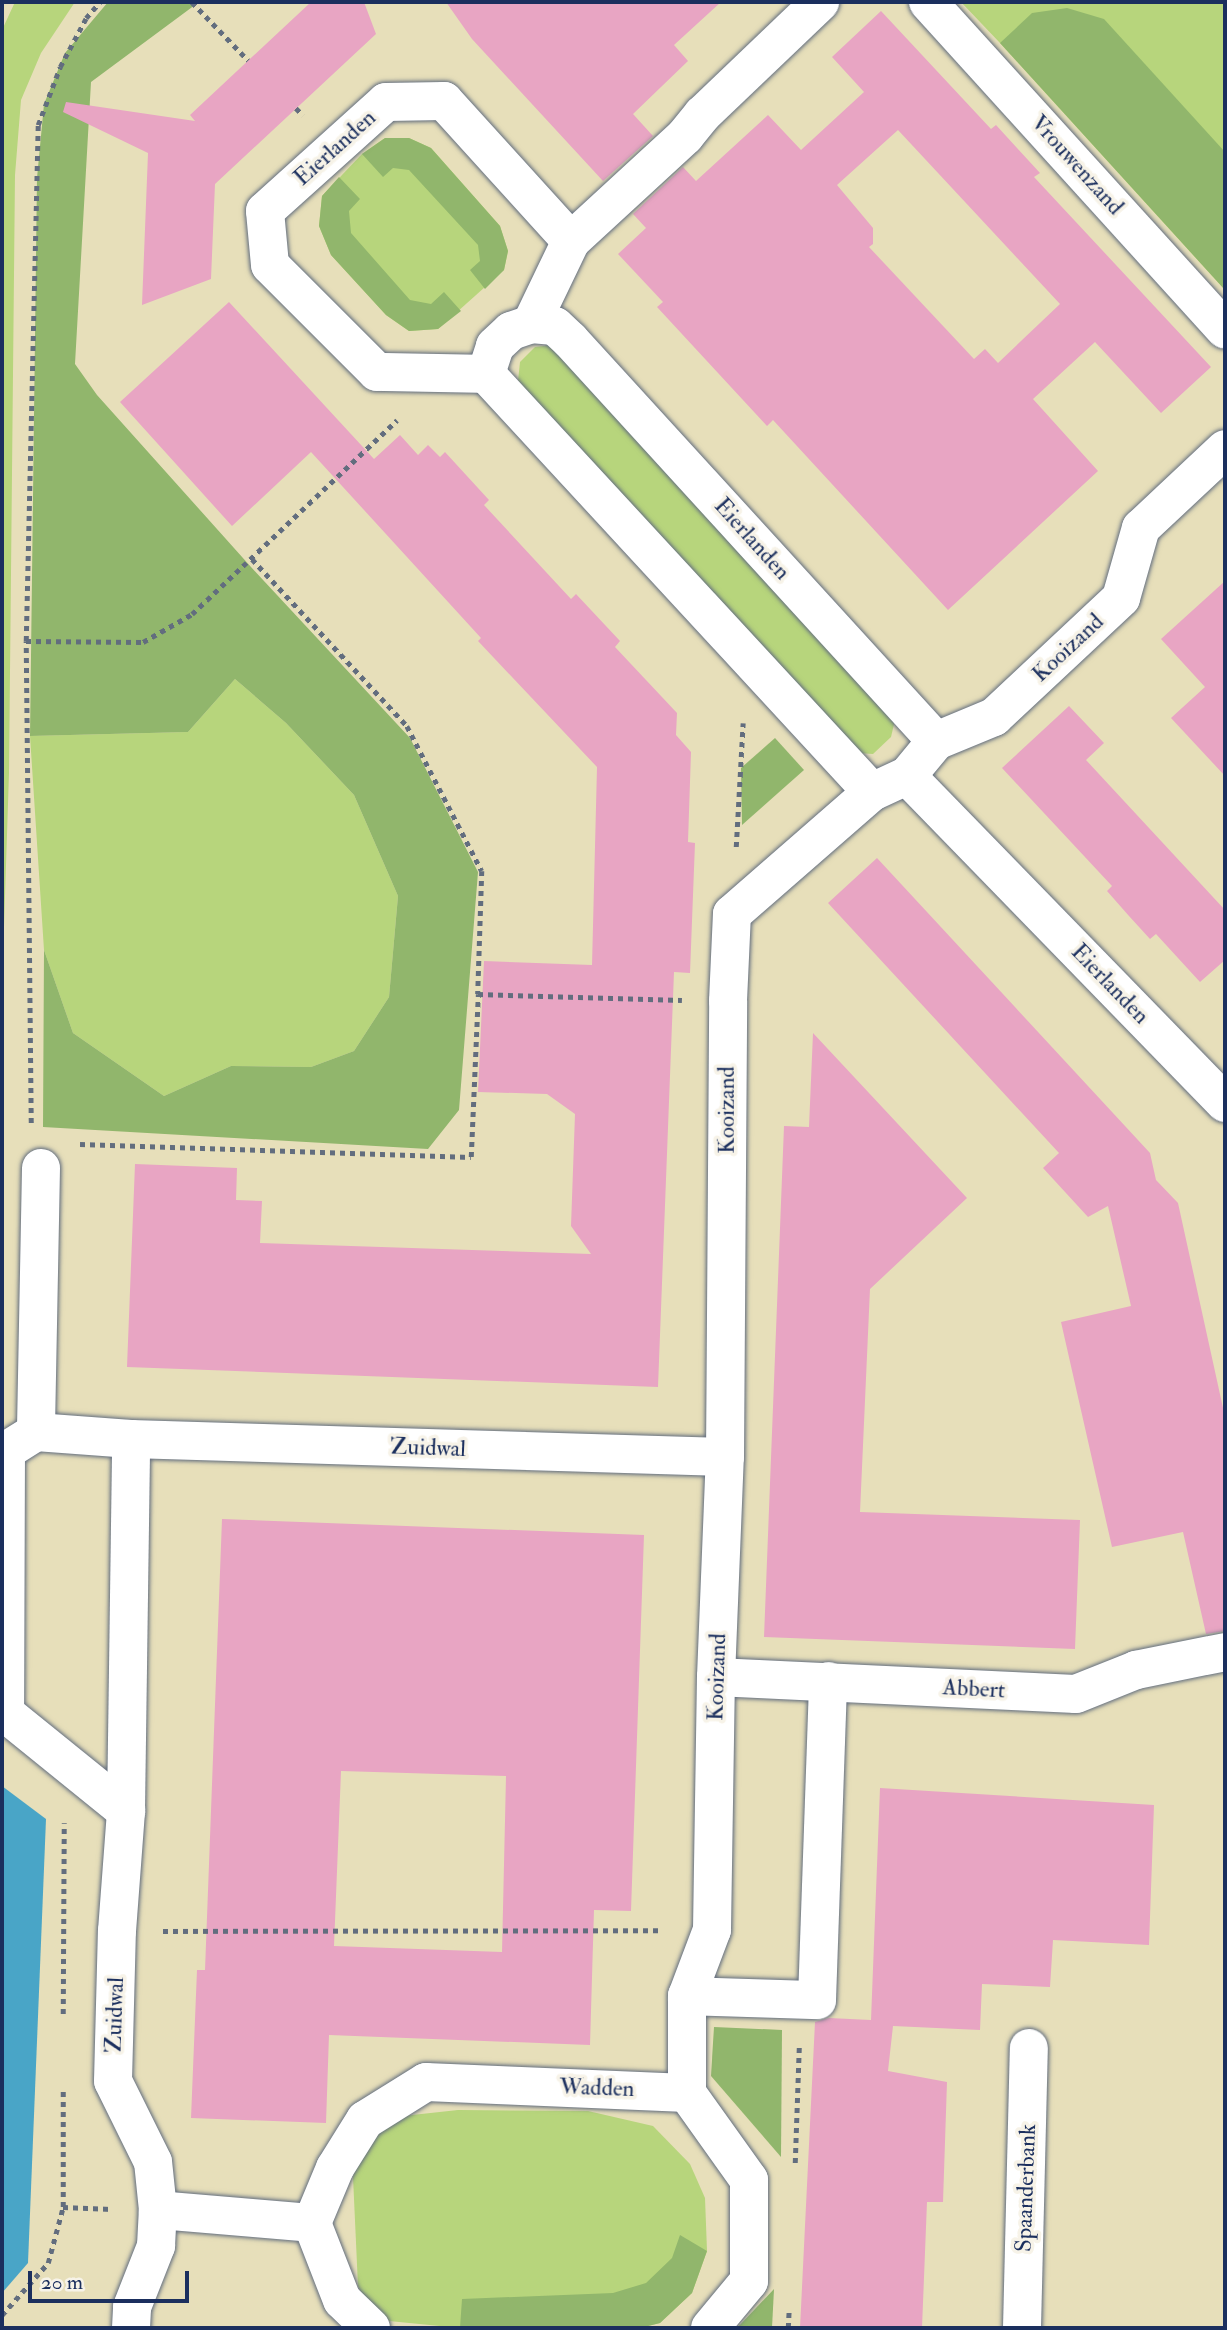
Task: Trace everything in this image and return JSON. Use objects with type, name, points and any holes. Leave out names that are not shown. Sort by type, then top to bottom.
[{"type":"street","points":[[820,2],[703,114],[685,136],[571,241],[531,324],[511,331],[495,346],[486,374],[872,792]]},
{"type":"street","name":"Vrouwenzand","points":[[928,2],[1225,329]]},
{"type":"street","name":"Eierlanden","points":[[486,374],[377,372],[270,265],[265,211],[386,102],[444,101],[571,241]]},
{"type":"street","name":"Eierlanden","points":[[531,324],[555,326],[570,340],[936,741]]},
{"type":"street","name":"Kooizand","points":[[687,2092],[687,1996],[712,1930],[716,1677],[725,1457],[728,1001],[732,914],[872,792],[907,776],[936,741],[994,717],[1121,598],[1141,528],[1225,449]]},
{"type":"street","name":"Eierlanden","points":[[907,776],[1225,1103]]},
{"type":"street","points":[[41,1168],[36,1432],[6,1451],[5,1713],[126,1811]]},
{"type":"street","name":"Zuidwal","points":[[36,1432],[131,1439],[725,1457]]},
{"type":"street","name":"Zuidwal","points":[[131,1439],[126,1811],[117,1931],[113,2081],[153,2162],[158,2210],[156,2246],[132,2307],[131,2328]]},
{"type":"street","name":"Abbert","points":[[716,1677],[1076,1694],[1136,1670],[1225,1652]]},
{"type":"street","points":[[687,1996],[817,2000],[828,1681]]},
{"type":"street","name":"Spaanderbank","points":[[1022,2328],[1029,2048]]},
{"type":"street","name":"Wadden","points":[[312,2223],[335,2168],[365,2120],[426,2082],[687,2092]]},
{"type":"street","points":[[687,2092],[749,2180],[749,2281],[710,2328]]},
{"type":"street","points":[[158,2210],[312,2223],[342,2300],[371,2328]]},
{"type":"path","points":[[31,1128],[26,641],[38,125],[60,66],[86,19],[100,2]]},
{"type":"path","points":[[192,2],[248,60]]},
{"type":"path","points":[[26,641],[144,642],[192,614],[443,375]]},
{"type":"path","points":[[72,1143],[471,1157],[482,871],[407,726],[252,559]]},
{"type":"path","points":[[732,914],[747,658]]},
{"type":"path","points":[[478,994],[728,1001]]},
{"type":"path","points":[[64,1820],[64,2027]]},
{"type":"path","points":[[117,1931],[712,1930]]},
{"type":"path","points":[[2,2315],[48,2263],[63,2207],[63,2083]]},
{"type":"path","points":[[63,2207],[158,2210]]},
{"type":"green space","points":[[15,2],[75,2],[41,53],[21,100],[15,175],[9,773],[2,989],[2,30]]},
{"type":"green space","points":[[108,2],[199,2],[91,82],[75,364],[97,395],[251,567],[410,738],[478,872],[459,1110],[428,1149],[43,1127],[44,950],[73,1033],[164,1096],[231,1066],[311,1067],[354,1051],[389,997],[398,896],[354,795],[286,723],[235,679],[188,732],[30,736],[37,178],[44,104],[65,53]]},
{"type":"green space","points":[[961,2],[1225,2],[1225,290],[1000,43]]},
{"type":"green space","points":[[1067,8],[1104,19],[1225,152],[1225,290],[1000,43],[1032,13]]},
{"type":"green space","points":[[385,138],[409,138],[431,148],[500,226],[508,251],[504,270],[438,329],[409,331],[386,315],[331,255],[319,226],[322,196],[362,154]]},
{"type":"green space","points":[[385,138],[409,138],[431,148],[500,226],[508,251],[504,270],[485,289],[470,270],[480,261],[478,245],[409,170],[393,168],[383,177],[362,154]]},
{"type":"green space","points":[[339,177],[360,199],[349,211],[351,233],[410,300],[431,304],[444,292],[461,311],[438,329],[409,331],[386,315],[331,255],[319,226],[322,196]]},
{"type":"green space","points":[[552,345],[895,720],[891,737],[873,754],[858,753],[518,381],[520,362],[535,347]]},
{"type":"green space","points":[[235,679],[286,723],[354,795],[398,896],[389,997],[354,1051],[311,1067],[231,1066],[164,1096],[73,1033],[44,950],[30,736],[188,732]]},
{"type":"green space","points":[[775,738],[804,770],[742,825],[741,768]]},
{"type":"green space","points":[[714,2027],[782,2030],[781,2157],[711,2076]]},
{"type":"green space","points":[[458,2110],[588,2111],[653,2126],[690,2164],[705,2198],[707,2251],[692,2293],[660,2323],[640,2328],[460,2328],[389,2321],[368,2306],[358,2286],[353,2177],[358,2157],[381,2126],[403,2116]]},
{"type":"green space","points":[[680,2235],[707,2251],[692,2293],[660,2323],[640,2328],[460,2328],[462,2299],[613,2293],[646,2283],[672,2258]]},
{"type":"green space","points":[[774,2289],[772,2328],[737,2328]]},
{"type":"water","points":[[2,1786],[46,1819],[28,2263],[2,2293]]},
{"type":"building","points":[[311,2],[364,2],[376,34],[215,184],[211,279],[142,305],[148,153],[63,112],[66,102],[195,121],[190,115]]},
{"type":"building","points":[[446,2],[721,2],[674,45],[688,61],[633,114],[653,136],[603,181],[472,39]]},
{"type":"building","points":[[881,11],[991,129],[996,125],[1040,173],[1034,177],[1211,367],[1161,413],[1095,342],[1033,399],[1098,471],[948,610],[773,420],[767,426],[657,307],[663,302],[618,254],[646,228],[633,214],[683,167],[696,181],[768,115],[801,150],[864,92],[832,57]],"holes":[[[898,130],[1060,304],[998,363],[985,349],[974,359],[869,247],[873,244],[873,228],[837,185]]]},
{"type":"building","points":[[229,302],[374,459],[400,435],[418,455],[428,445],[440,457],[445,452],[489,500],[484,505],[571,599],[576,594],[620,641],[615,647],[677,713],[676,735],[691,752],[688,842],[695,843],[690,973],[674,972],[658,1387],[127,1367],[135,1164],[237,1168],[236,1200],[262,1201],[260,1243],[591,1254],[571,1226],[575,1114],[547,1094],[478,1092],[484,961],[592,965],[597,767],[478,641],[481,638],[311,452],[232,526],[120,402]]},
{"type":"building","points":[[1225,581],[1225,776],[1171,718],[1205,687],[1161,639]]},
{"type":"building","points":[[1069,706],[1104,743],[1086,760],[1225,910],[1225,960],[1200,982],[1156,934],[1150,939],[1107,891],[1112,886],[1002,768]]},
{"type":"building","points":[[877,858],[1150,1153],[1156,1180],[1178,1203],[1225,1417],[1225,1631],[1206,1634],[1183,1532],[1112,1547],[1061,1322],[1131,1306],[1108,1206],[1088,1217],[1043,1168],[1059,1153],[828,903]]},
{"type":"building","points":[[813,1033],[967,1198],[870,1289],[860,1512],[1080,1520],[1075,1649],[764,1637],[784,1126],[809,1127]]},
{"type":"building","points":[[222,1519],[644,1535],[631,1911],[594,1910],[590,2045],[329,2035],[326,2123],[191,2118],[197,1970],[205,1970]],"holes":[[[341,1771],[506,1776],[502,1952],[334,1946]]]},
{"type":"building","points":[[880,1788],[1154,1805],[1149,1945],[1053,1940],[1050,1987],[982,1984],[980,2030],[893,2026],[888,2071],[947,2082],[943,2202],[927,2202],[922,2328],[800,2328],[815,2022],[829,2018],[871,2020]]}]
